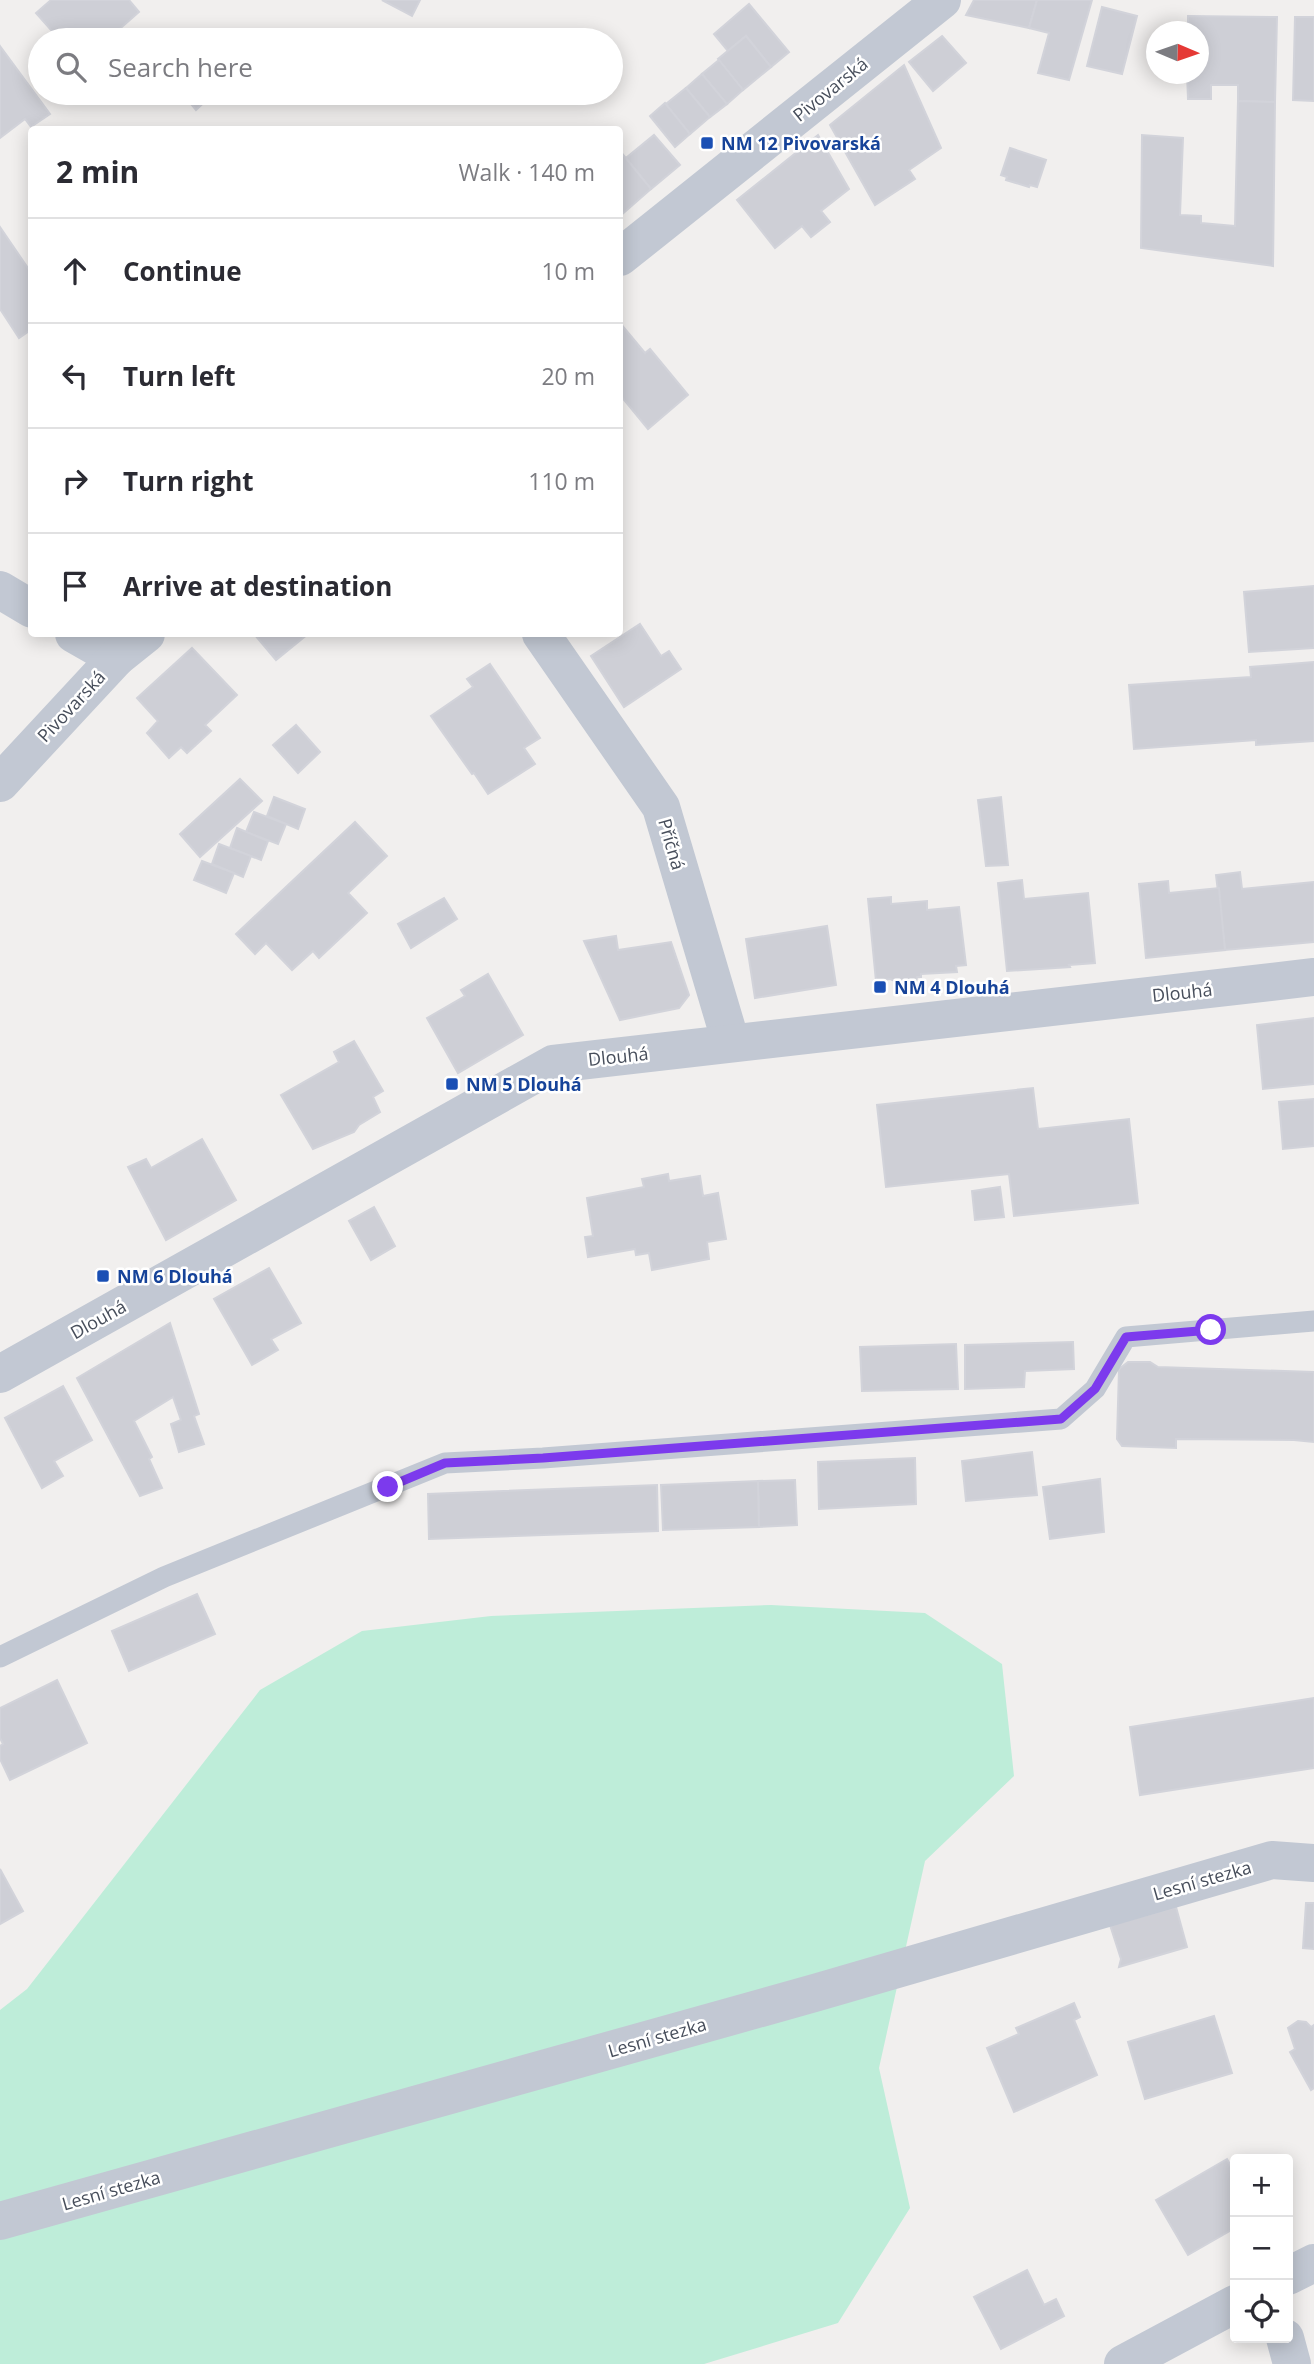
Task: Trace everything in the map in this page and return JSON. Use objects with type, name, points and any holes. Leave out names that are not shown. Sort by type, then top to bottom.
[{"type":"street","name":"Pivovarská","points":[[623,255],[942,0]]},
{"type":"street","points":[[0,590],[28,607]]},
{"type":"street","points":[[79,637],[116,658]]},
{"type":"street","name":"Pivovarská","points":[[0,783],[116,658],[142,637]]},
{"type":"street","name":"Příčná","points":[[543,637],[661,807],[731,1044]]},
{"type":"street","name":"Dlouhá","points":[[0,1374],[553,1063],[1314,977]]},
{"type":"street","name":"Lesní stezka","points":[[0,2221],[818,1992],[1272,1860],[1314,1863]]},
{"type":"street","points":[[1293,2274],[1314,2263]]},
{"type":"street","points":[[1123,2364],[1230,2307]]},
{"type":"street","points":[[1286,2343],[1292,2364]]},
{"type":"lane","points":[[0,1657],[164,1577],[445,1463],[1061,1419],[1095,1389],[1126,1337],[1314,1321]]},
{"type":"green space","points":[[771,1605],[925,1613],[1002,1664],[1014,1776],[925,1861],[879,2068],[910,2208],[838,2323],[704,2364],[0,2364],[0,2010],[27,1989],[260,1690],[362,1631],[491,1616]]},
{"type":"building","points":[[51,0],[129,0],[139,12],[121,28],[49,28],[36,13]]},
{"type":"building","points":[[382,0],[420,0],[412,16]]},
{"type":"building","points":[[974,0],[1037,0],[1029,28],[966,15]]},
{"type":"building","points":[[1037,0],[1092,0],[1069,80],[1038,73],[1049,33],[1029,28]]},
{"type":"building","points":[[749,4],[789,52],[771,67],[746,36],[728,51],[714,34]]},
{"type":"building","points":[[1102,7],[1137,16],[1122,74],[1087,66]]},
{"type":"building","points":[[1188,16],[1277,17],[1275,102],[1238,101],[1238,85],[1211,85],[1211,99],[1188,99],[1187,84],[1209,84],[1209,21],[1188,21]]},
{"type":"building","points":[[1295,17],[1314,17],[1314,101],[1293,100]]},
{"type":"building","points":[[746,36],[771,67],[743,90],[718,59]]},
{"type":"building","points":[[942,36],[966,63],[933,91],[909,62]]},
{"type":"building","points":[[0,46],[28,84],[28,105],[43,105],[50,114],[32,126],[25,119],[0,138]]},
{"type":"building","points":[[719,60],[743,90],[727,104],[702,74]]},
{"type":"building","points":[[904,65],[941,148],[909,170],[915,179],[875,205],[830,125]]},
{"type":"building","points":[[702,74],[727,104],[710,117],[686,88]]},
{"type":"building","points":[[686,88],[710,117],[690,134],[666,104]]},
{"type":"building","points":[[1238,101],[1275,102],[1273,266],[1141,248],[1142,135],[1183,138],[1180,215],[1201,216],[1201,223],[1235,226]]},
{"type":"building","points":[[665,103],[690,134],[675,147],[650,116]]},
{"type":"building","points":[[654,135],[680,165],[651,189],[626,158]]},
{"type":"building","points":[[818,135],[849,189],[821,211],[830,222],[811,237],[802,226],[775,248],[737,200]]},
{"type":"building","points":[[1010,148],[1046,160],[1037,187],[1006,180],[1007,177],[1001,175]]},
{"type":"building","points":[[623,155],[651,189],[623,213]]},
{"type":"building","points":[[0,227],[28,268],[28,332],[19,338],[0,309]]},
{"type":"building","points":[[623,327],[645,353],[650,349],[688,395],[648,429],[623,399]]},
{"type":"building","points":[[1314,586],[1314,648],[1249,652],[1244,592]]},
{"type":"building","points":[[640,624],[661,656],[669,651],[681,669],[624,707],[591,656]]},
{"type":"building","points":[[257,637],[304,637],[276,660]]},
{"type":"building","points":[[192,648],[237,695],[205,725],[211,731],[187,753],[181,747],[169,758],[147,733],[158,721],[137,698]]},
{"type":"building","points":[[1314,662],[1314,741],[1256,745],[1256,740],[1134,749],[1129,685],[1251,677],[1250,667]]},
{"type":"building","points":[[490,664],[540,738],[524,748],[535,764],[488,794],[431,716],[473,687],[467,679]]},
{"type":"building","points":[[296,725],[320,752],[298,773],[273,745]]},
{"type":"building","points":[[240,779],[262,801],[200,857],[180,834]]},
{"type":"building","points":[[274,797],[305,809],[298,829],[267,816]]},
{"type":"building","points":[[1001,797],[1008,865],[986,866],[978,800]]},
{"type":"building","points":[[254,812],[286,824],[278,844],[246,832]]},
{"type":"building","points":[[355,822],[387,856],[348,893],[367,913],[319,958],[313,951],[292,970],[266,943],[255,954],[236,934]]},
{"type":"building","points":[[237,828],[268,841],[261,860],[230,848]]},
{"type":"building","points":[[219,844],[251,856],[243,877],[212,864]]},
{"type":"building","points":[[202,861],[234,873],[226,893],[194,880]]},
{"type":"building","points":[[1240,872],[1242,889],[1314,882],[1314,942],[1225,950],[1216,875]]},
{"type":"building","points":[[1022,880],[1024,899],[1088,893],[1095,963],[1007,971],[998,883]]},
{"type":"building","points":[[1168,881],[1169,893],[1219,888],[1225,950],[1146,958],[1139,884]]},
{"type":"building","points":[[891,897],[891,904],[927,901],[927,910],[959,907],[966,965],[956,966],[957,972],[921,974],[916,982],[900,983],[890,979],[876,981],[868,899]]},
{"type":"building","points":[[444,898],[457,919],[411,948],[398,924]]},
{"type":"building","points":[[827,926],[836,985],[755,998],[746,939]]},
{"type":"building","points":[[616,936],[618,950],[671,942],[689,995],[679,1008],[620,1020],[584,941]]},
{"type":"building","points":[[488,974],[523,1035],[458,1073],[427,1018],[465,996],[461,990]]},
{"type":"building","points":[[1314,1018],[1314,1084],[1263,1089],[1257,1025]]},
{"type":"building","points":[[354,1041],[383,1091],[373,1097],[380,1112],[359,1125],[354,1132],[313,1149],[281,1095],[339,1062],[334,1052]]},
{"type":"building","points":[[1033,1088],[1038,1129],[1129,1119],[1138,1203],[1014,1216],[1009,1174],[886,1187],[877,1105]]},
{"type":"building","points":[[1314,1099],[1314,1146],[1283,1149],[1279,1102]]},
{"type":"building","points":[[202,1139],[236,1200],[166,1240],[128,1167],[146,1159],[151,1168]]},
{"type":"building","points":[[668,1174],[669,1181],[700,1176],[703,1196],[718,1193],[726,1239],[707,1242],[709,1259],[652,1270],[649,1253],[636,1255],[635,1249],[588,1257],[585,1237],[593,1236],[587,1198],[644,1187],[642,1179]]},
{"type":"building","points":[[1000,1187],[1004,1217],[975,1220],[972,1191]]},
{"type":"building","points":[[374,1207],[395,1246],[371,1260],[349,1221]]},
{"type":"building","points":[[269,1268],[301,1323],[271,1339],[278,1350],[252,1365],[214,1299]]},
{"type":"building","points":[[170,1323],[199,1414],[194,1416],[204,1444],[179,1452],[171,1424],[181,1420],[173,1397],[134,1421],[152,1457],[149,1459],[162,1488],[140,1496],[77,1378]]},
{"type":"building","points":[[1073,1342],[1074,1369],[1025,1371],[1024,1387],[965,1389],[965,1345]]},
{"type":"building","points":[[956,1344],[958,1389],[862,1391],[860,1347]]},
{"type":"building","points":[[1128,1362],[1150,1362],[1158,1367],[1314,1372],[1314,1442],[1176,1439],[1176,1448],[1122,1446],[1117,1439],[1119,1369]]},
{"type":"building","points":[[63,1386],[92,1440],[54,1461],[63,1476],[42,1488],[5,1418]]},
{"type":"building","points":[[1032,1452],[1037,1495],[966,1501],[962,1461]]},
{"type":"building","points":[[915,1458],[916,1504],[819,1509],[818,1462]]},
{"type":"building","points":[[1100,1479],[1104,1532],[1050,1539],[1043,1487]]},
{"type":"building","points":[[795,1480],[797,1525],[759,1527],[758,1481]]},
{"type":"building","points":[[758,1481],[759,1527],[663,1530],[661,1485]]},
{"type":"building","points":[[657,1485],[658,1531],[429,1539],[428,1494]]},
{"type":"building","points":[[197,1594],[215,1634],[129,1671],[112,1631]]},
{"type":"building","points":[[57,1680],[87,1743],[10,1780],[0,1759],[0,1746],[3,1744],[0,1738],[0,1708]]},
{"type":"building","points":[[1314,1698],[1314,1768],[1140,1795],[1130,1727]]},
{"type":"building","points":[[0,1869],[23,1911],[0,1924]]},
{"type":"building","points":[[1306,1903],[1314,1903],[1314,1949],[1303,1948]]},
{"type":"building","points":[[1176,1907],[1187,1947],[1119,1967],[1121,1959],[1110,1925]]},
{"type":"building","points":[[1074,2003],[1080,2017],[1074,2020],[1097,2075],[1014,2112],[987,2048],[1019,2034],[1016,2028]]},
{"type":"building","points":[[1214,2016],[1232,2073],[1145,2099],[1128,2042]]},
{"type":"building","points":[[1298,2021],[1306,2022],[1311,2027],[1314,2025],[1314,2088],[1311,2090],[1290,2052],[1295,2049],[1288,2028]]},
{"type":"building","points":[[1227,2159],[1230,2164],[1230,2231],[1188,2255],[1156,2200]]},
{"type":"building","points":[[1027,2270],[1044,2305],[1056,2299],[1064,2316],[1001,2349],[974,2297]]},
{"type":"place","name":"NM 12 Pivovarská","points":[[707,143]]},
{"type":"place","name":"NM 4 Dlouhá","points":[[880,987]]},
{"type":"place","name":"NM 5 Dlouhá","points":[[452,1084]]},
{"type":"place","name":"NM 6 Dlouhá","points":[[103,1276]]},
{"type":"route","points":[[388,1487],[445,1463],[1061,1419],[1095,1389],[1126,1337],[1211,1330]]}]
